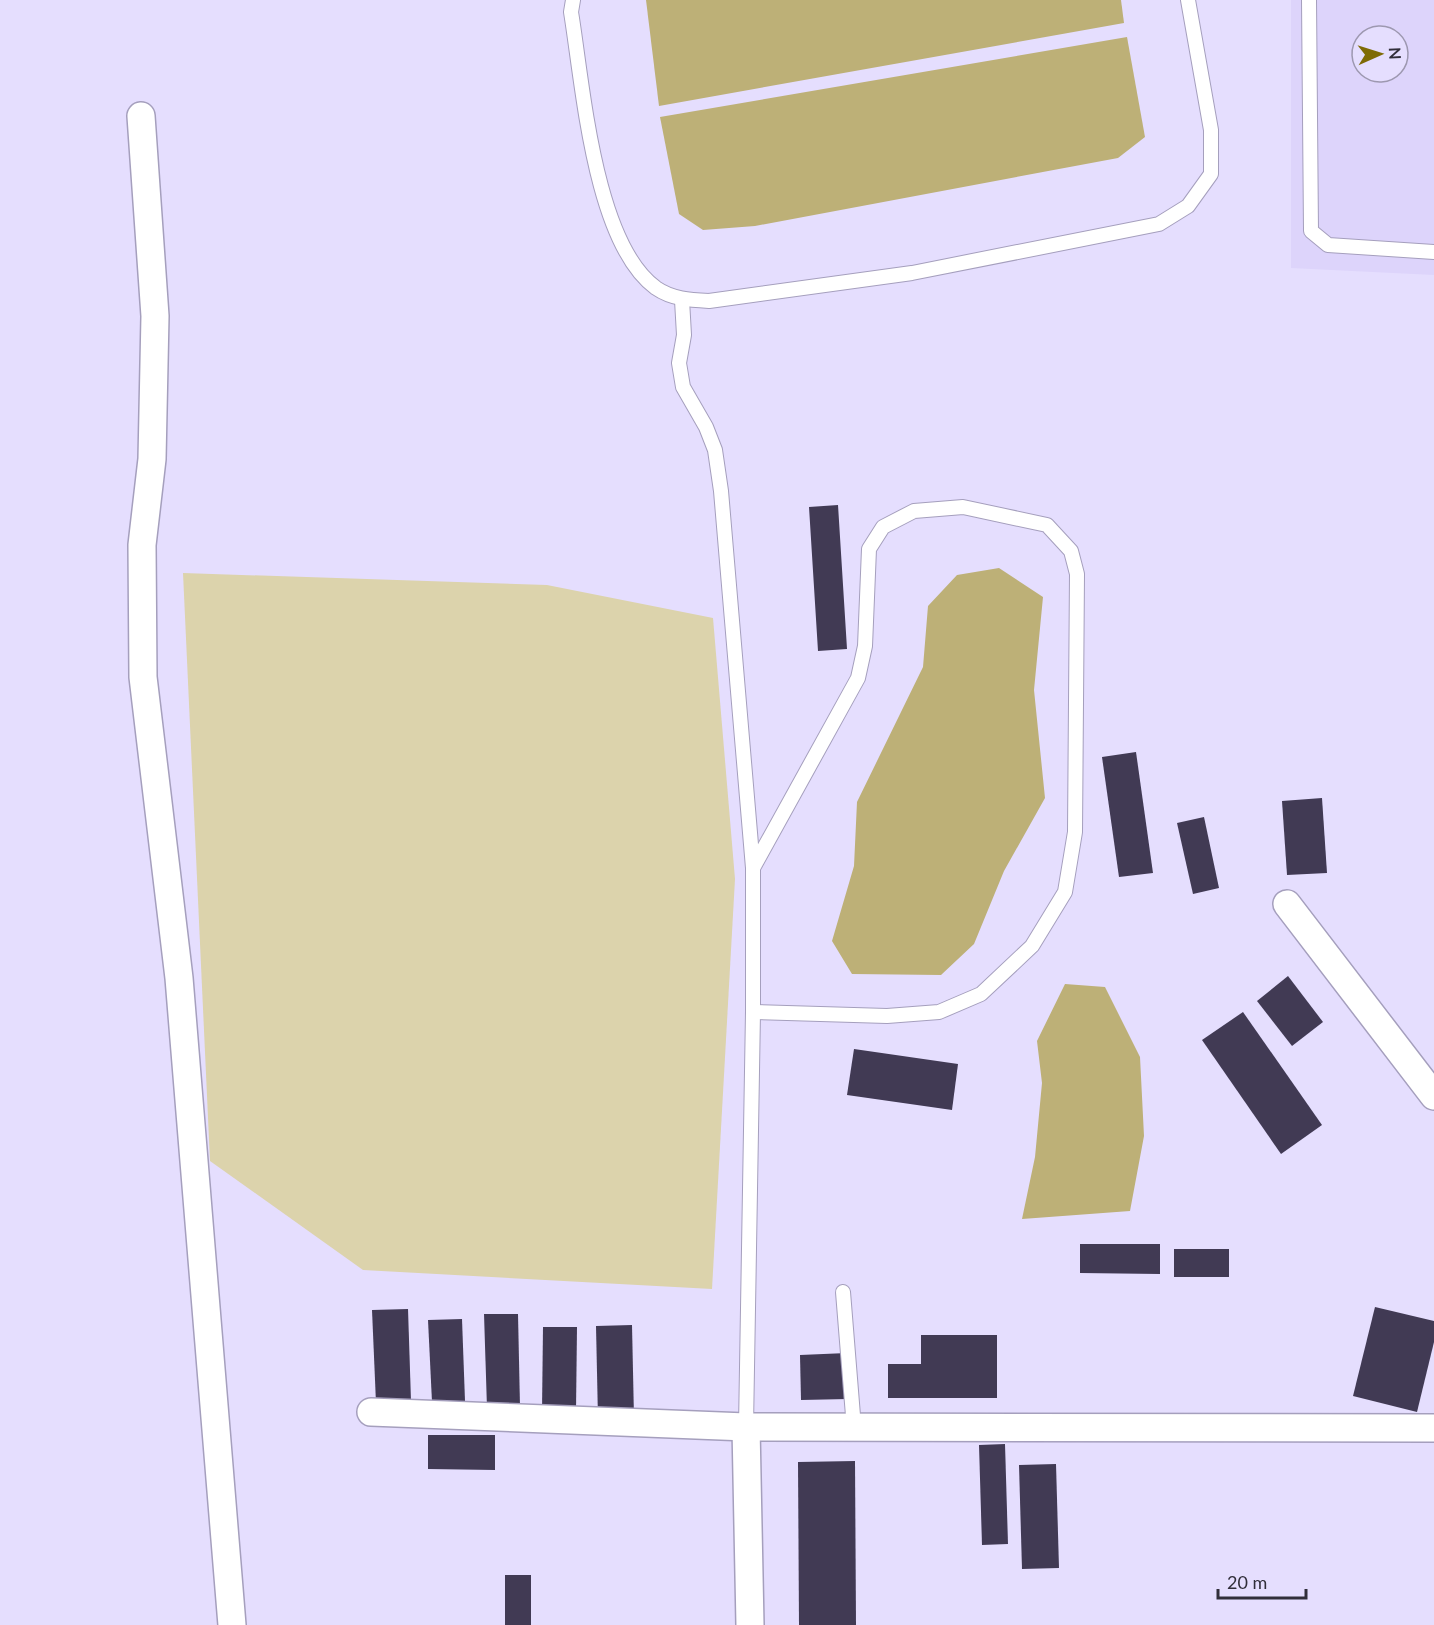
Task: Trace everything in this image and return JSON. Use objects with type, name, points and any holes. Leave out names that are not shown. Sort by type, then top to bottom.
[{"type":"street","points":[[141,116],[155,316],[152,459],[142,545],[143,677],[179,978],[232,1625]]},
{"type":"street","points":[[1287,904],[1434,1096]]},
{"type":"street","points":[[371,1412],[746,1427],[1434,1428]]},
{"type":"street","points":[[746,1427],[750,1625]]},
{"type":"lane","points":[[573,0],[571,12],[602,196],[614,230],[635,266],[656,288],[682,300],[709,301],[912,273],[1159,224],[1188,206],[1210,174],[1211,130],[1188,0]]},
{"type":"lane","points":[[1309,0],[1311,231],[1328,246],[1434,252]]},
{"type":"lane","points":[[682,300],[684,335],[679,363],[683,387],[706,427],[715,450],[721,490],[753,868],[753,1012],[746,1427]]},
{"type":"lane","points":[[753,868],[858,678],[864,646],[869,549],[883,527],[914,511],[963,507],[1047,525],[1071,551],[1077,574],[1075,832],[1065,892],[1032,946],[981,994],[939,1012],[887,1017],[753,1012]]},
{"type":"lane","points":[[843,1292],[854,1428]]},
{"type":"shaded area","points":[[646,0],[1121,0],[1124,23],[659,106]]},
{"type":"shaded area","points":[[1291,0],[1434,0],[1434,275],[1291,268]]},
{"type":"shaded area","points":[[1127,37],[1145,137],[1118,158],[755,226],[703,230],[679,214],[660,117]]},
{"type":"shaded area","points":[[999,568],[1043,597],[1034,690],[1045,798],[1004,871],[974,944],[941,975],[852,974],[832,941],[854,866],[857,802],[923,667],[928,606],[957,575]]},
{"type":"shaded area","points":[[183,573],[547,585],[713,618],[735,879],[712,1289],[363,1270],[210,1161]]},
{"type":"shaded area","points":[[1065,984],[1105,987],[1140,1057],[1144,1136],[1130,1211],[1022,1219],[1035,1157],[1042,1083],[1037,1041]]},
{"type":"building","points":[[838,505],[847,649],[818,651],[809,507]]},
{"type":"building","points":[[1136,752],[1153,873],[1119,877],[1102,757]]},
{"type":"building","points":[[1322,798],[1327,873],[1287,875],[1282,801]]},
{"type":"building","points":[[1204,817],[1219,888],[1193,894],[1177,823]]},
{"type":"building","points":[[1288,976],[1323,1022],[1292,1046],[1257,1001]]},
{"type":"building","points":[[1243,1012],[1322,1125],[1281,1154],[1202,1040]]},
{"type":"building","points":[[854,1049],[958,1064],[952,1110],[847,1095]]},
{"type":"building","points":[[1080,1244],[1160,1244],[1160,1274],[1080,1273]]},
{"type":"building","points":[[1174,1249],[1229,1249],[1229,1277],[1174,1277]]},
{"type":"building","points":[[1375,1307],[1434,1321],[1434,1342],[1417,1412],[1353,1396]]},
{"type":"building","points":[[408,1309],[411,1401],[376,1403],[372,1310]]},
{"type":"building","points":[[484,1314],[518,1314],[520,1407],[487,1408]]},
{"type":"building","points":[[462,1319],[465,1401],[432,1402],[428,1320]]},
{"type":"building","points":[[632,1325],[634,1418],[598,1419],[596,1326]]},
{"type":"building","points":[[543,1327],[577,1327],[576,1411],[542,1411]]},
{"type":"building","points":[[921,1335],[997,1335],[997,1398],[888,1398],[888,1364],[921,1364]]},
{"type":"building","points":[[847,1353],[848,1399],[801,1400],[800,1355]]},
{"type":"building","points":[[428,1435],[495,1435],[495,1470],[428,1469]]},
{"type":"building","points":[[1005,1444],[1008,1544],[982,1545],[979,1445]]},
{"type":"building","points":[[855,1461],[856,1625],[799,1625],[798,1462]]},
{"type":"building","points":[[1056,1464],[1059,1568],[1022,1569],[1019,1465]]},
{"type":"building","points":[[505,1575],[531,1575],[531,1625],[505,1625]]}]
